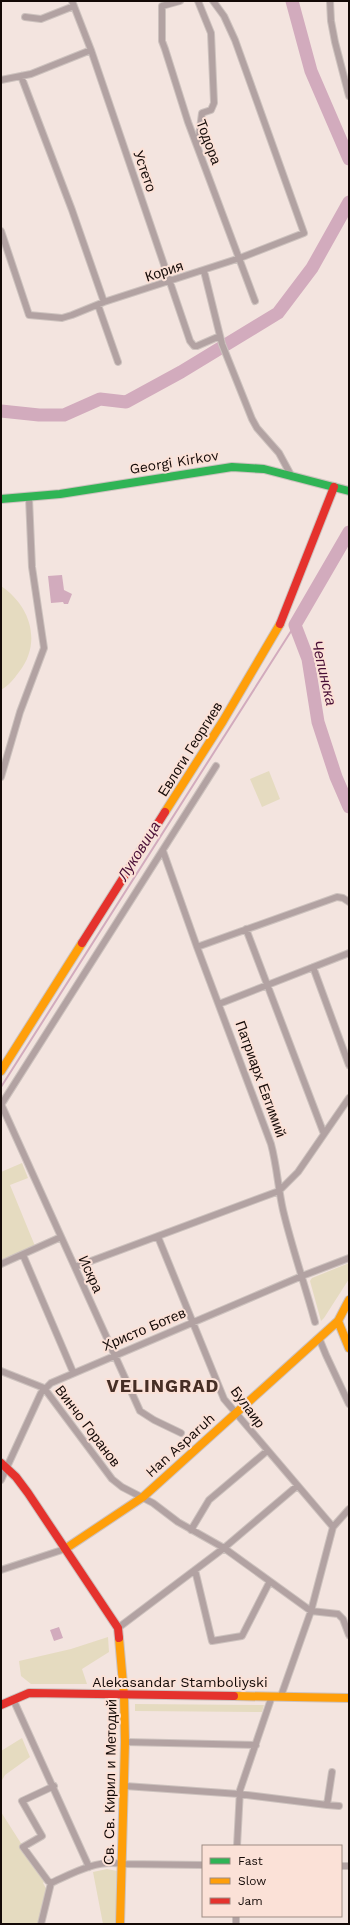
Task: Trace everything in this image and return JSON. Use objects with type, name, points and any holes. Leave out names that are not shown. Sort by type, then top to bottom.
[{"type":"street","name":"Тодора","points":[[180,1],[162,6],[162,41],[188,122],[255,301]]},
{"type":"street","points":[[198,1],[211,33],[214,107],[211,110],[202,113],[198,146]]},
{"type":"street","name":"Кория","points":[[1,231],[29,315],[62,318],[204,271],[304,233],[235,40],[224,16],[213,1]]},
{"type":"street","points":[[330,1],[331,21],[335,42],[349,96]]},
{"type":"street","points":[[25,17],[41,19],[73,4]]},
{"type":"street","name":"Устето","points":[[73,4],[91,50],[171,281],[190,341],[194,346],[197,346],[220,336]]},
{"type":"street","points":[[1,80],[22,76],[40,70],[91,50]]},
{"type":"street","points":[[22,76],[72,210],[118,362]]},
{"type":"street","points":[[204,271],[222,344],[252,419],[257,428],[279,453],[292,477]]},
{"type":"street","name":"Georgi Kirkov","points":[[1,499],[29,498],[232,467],[255,468],[349,491]]},
{"type":"street","name":"Евлоги Георгиев","points":[[1,1071],[223,721],[274,636],[334,487]]},
{"type":"street","points":[[1,777],[20,712],[44,648],[32,567],[29,498]]},
{"type":"street","points":[[1,1104],[216,766]]},
{"type":"street","name":"Патриарх Евтимий","points":[[163,850],[197,947],[271,1144],[278,1172],[279,1191],[315,1322]]},
{"type":"street","points":[[197,947],[337,897],[343,898],[349,902]]},
{"type":"street","points":[[246,929],[324,1134]]},
{"type":"street","points":[[219,1004],[349,953]]},
{"type":"street","points":[[313,968],[349,1066]]},
{"type":"street","points":[[75,1268],[279,1191],[298,1172],[349,1098]]},
{"type":"street","name":"Искра","points":[[1,1104],[140,1411],[154,1420],[181,1433]]},
{"type":"street","points":[[1,1264],[61,1237]]},
{"type":"street","name":"Булаир","points":[[158,1237],[194,1321],[224,1399],[333,1527]]},
{"type":"street","points":[[22,1255],[73,1372]]},
{"type":"street","name":"Христо Ботев","points":[[44,1388],[73,1372],[115,1354],[349,1258]]},
{"type":"street","name":"Han Asparuh","points":[[1,1570],[65,1549],[143,1497],[338,1321],[349,1300]]},
{"type":"street","points":[[338,1321],[349,1348]]},
{"type":"street","points":[[320,1338],[326,1356],[349,1404]]},
{"type":"street","name":"Винчо Горанов","points":[[1,1371],[44,1388],[112,1479],[122,1487],[143,1497],[192,1530],[224,1548],[269,1583],[311,1611]]},
{"type":"street","points":[[1,1480],[4,1465],[44,1388]]},
{"type":"street","points":[[192,1530],[209,1500],[267,1451]]},
{"type":"street","name":"Св. Св. Кирил и Методий","points":[[4,1465],[28,1493],[118,1628],[124,1695],[125,1742],[125,1786],[120,1924]]},
{"type":"street","points":[[118,1628],[224,1548],[297,1486]]},
{"type":"street","points":[[281,1696],[311,1611],[333,1527],[349,1509]]},
{"type":"street","points":[[196,1570],[212,1641],[242,1636],[269,1583]]},
{"type":"street","points":[[311,1611],[338,1614],[343,1620],[349,1635]]},
{"type":"street","name":"Alekasandar Stamboliyski","points":[[1,1705],[29,1693],[349,1698]]},
{"type":"street","points":[[237,1845],[239,1794],[272,1696]]},
{"type":"street","points":[[13,1699],[54,1786],[89,1867]]},
{"type":"street","points":[[125,1742],[256,1745]]},
{"type":"street","points":[[327,1805],[332,1772]]},
{"type":"street","points":[[51,1883],[23,1847],[42,1836],[22,1801],[54,1786]]},
{"type":"street","points":[[125,1786],[239,1794],[339,1806]]},
{"type":"street","points":[[51,1883],[89,1867],[112,1862],[122,1864],[202,1865]]},
{"type":"street","points":[[41,1924],[51,1883]]},
{"type":"shaded area","points":[[62,575],[64,590],[72,594],[68,604],[64,604],[63,602],[51,603],[48,576]]},
{"type":"shaded area","points":[[1,586],[20,604],[26,614],[30,626],[31,637],[30,649],[26,661],[13,680],[1,690]]},
{"type":"shaded area","points":[[269,771],[280,799],[262,807],[250,779]]},
{"type":"shaded area","points":[[22,1163],[28,1178],[10,1185],[35,1246],[1,1260],[1,1172]]},
{"type":"shaded area","points":[[349,1263],[349,1279],[321,1321],[310,1281],[312,1278]]},
{"type":"shaded area","points":[[59,1627],[63,1638],[54,1641],[50,1630]]},
{"type":"shaded area","points":[[108,1637],[109,1652],[82,1669],[87,1684],[31,1684],[21,1676],[19,1661],[71,1649]]},
{"type":"shaded area","points":[[135,1704],[264,1705],[262,1712],[135,1711]]},
{"type":"shaded area","points":[[22,1738],[30,1757],[5,1775],[1,1782],[1,1751]]},
{"type":"shaded area","points":[[1,1812],[45,1881],[43,1883],[48,1892],[39,1924],[1,1924]]},
{"type":"shaded area","points":[[107,1869],[117,1871],[117,1924],[103,1924],[93,1872]]},
{"type":"waterway","name":"Чепинска","points":[[292,1],[311,71],[349,159]]},
{"type":"waterway","points":[[1,411],[39,415],[64,415],[100,399],[126,402],[181,372],[278,313],[312,268],[349,202]]},
{"type":"waterway","name":"Чепинска","points":[[349,532],[295,625],[308,659],[318,722],[336,777],[349,807]]},
{"type":"waterway","name":"Луковица","points":[[1,1087],[295,625]]},
{"type":"traffic: fast","points":[[1,499],[60,494],[232,467],[264,469],[349,491]]},
{"type":"traffic: slow","points":[[165,812],[223,721],[280,624]]},
{"type":"traffic: slow","points":[[1,1071],[82,943]]},
{"type":"traffic: slow","points":[[65,1549],[143,1497],[338,1321],[349,1300]]},
{"type":"traffic: slow","points":[[338,1321],[349,1348]]},
{"type":"traffic: slow","points":[[119,1638],[124,1695],[125,1742],[120,1924]]},
{"type":"traffic: slow","points":[[234,1696],[349,1698]]},
{"type":"traffic: jam","points":[[280,624],[334,487]]},
{"type":"traffic: jam","points":[[82,943],[165,812]]},
{"type":"traffic: jam","points":[[1,1463],[16,1477],[28,1493],[118,1628],[119,1638]]},
{"type":"traffic: jam","points":[[1,1705],[29,1693],[234,1696]]},
{"type":"district","name":"VELINGRAD","points":[[163,1385]]}]
